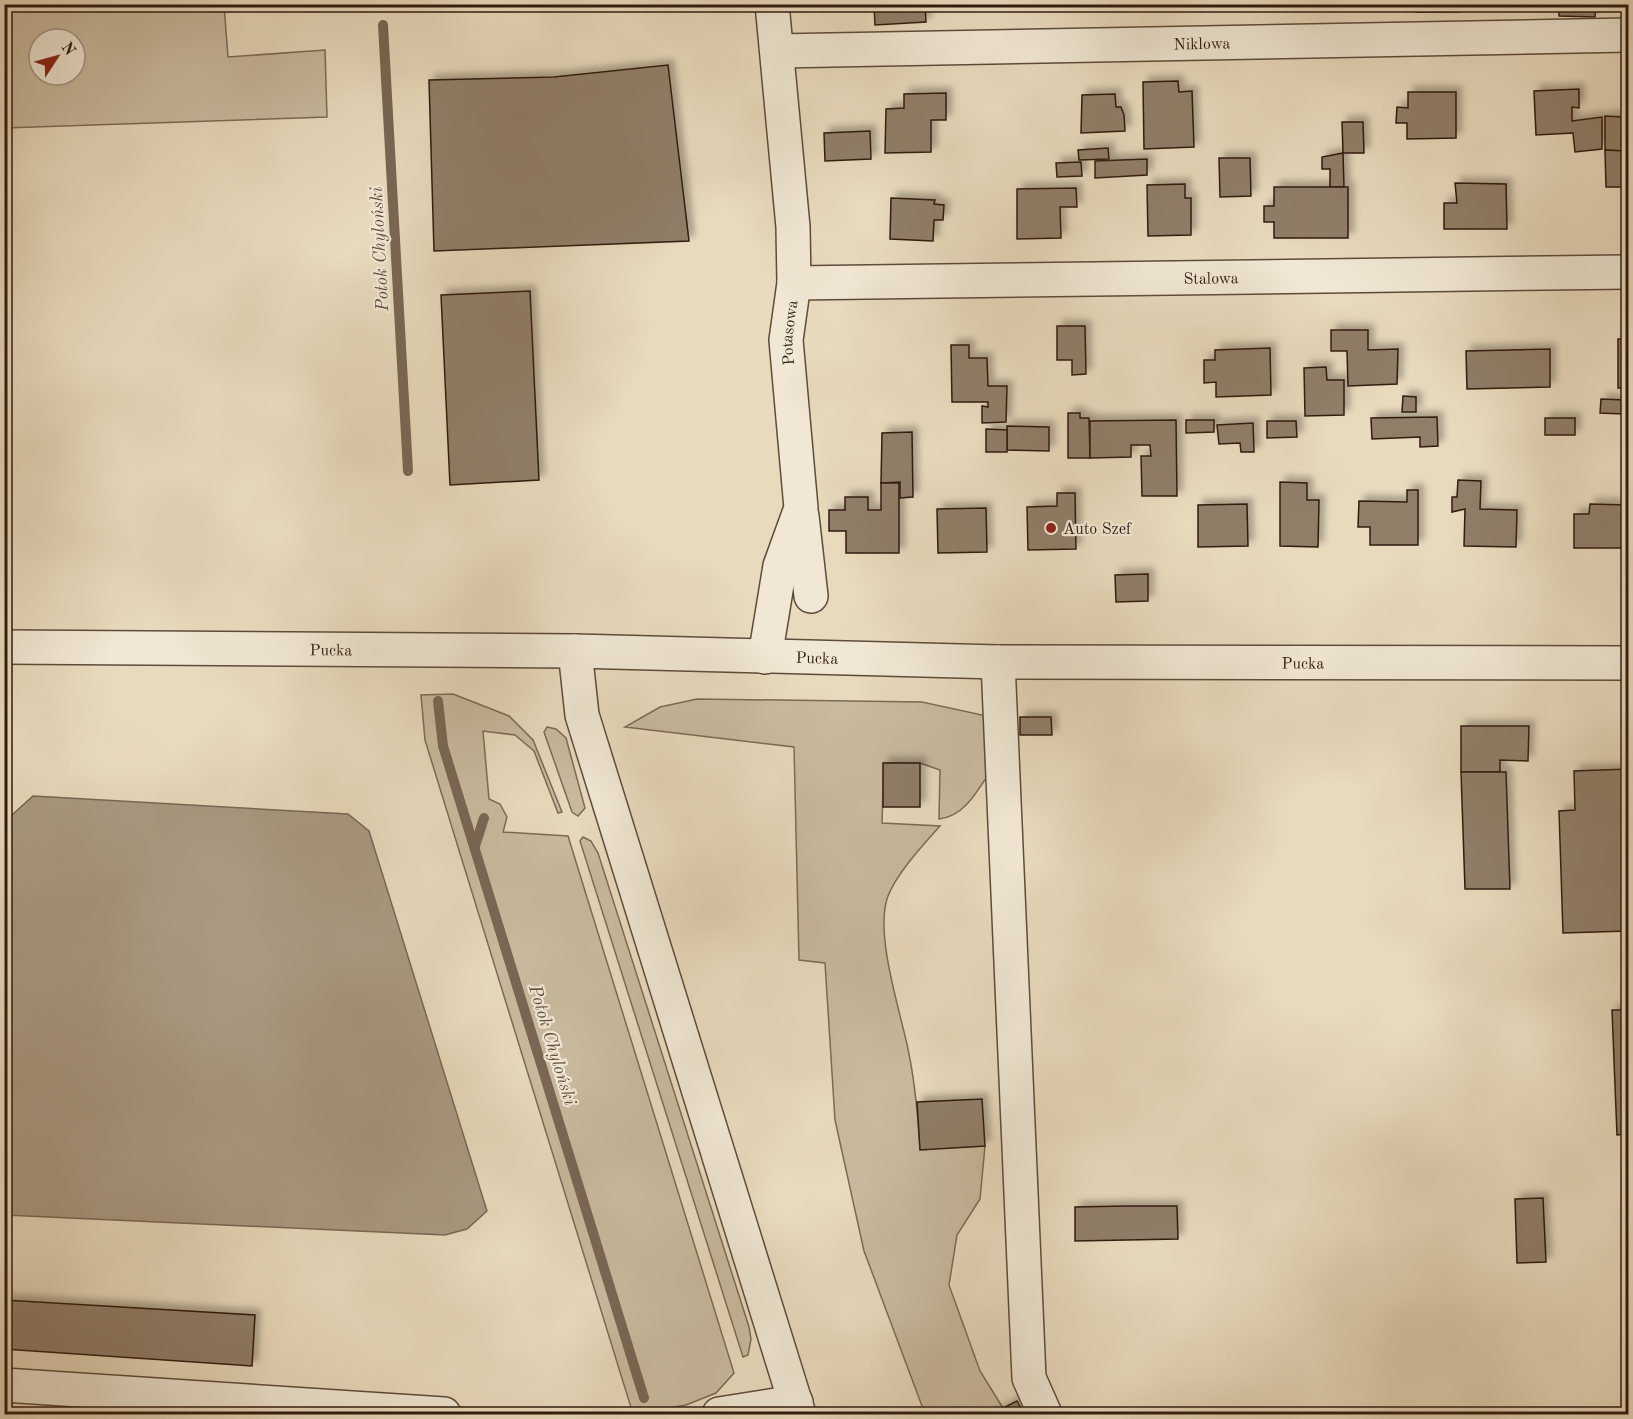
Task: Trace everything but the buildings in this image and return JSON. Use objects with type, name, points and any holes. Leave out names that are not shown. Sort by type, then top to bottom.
[{"type":"street","name":"Potasowa","points":[[765,657],[780,566],[801,508],[786,340],[794,283],[793,227],[772,4]]},
{"type":"street","name":"Niklowa","points":[[778,51],[1629,35]]},
{"type":"street","name":"Stalowa","points":[[794,283],[1629,272]]},
{"type":"street","points":[[801,508],[811,596]]},
{"type":"street","name":"Pucka","points":[[4,647],[575,651],[998,662],[1629,663]]},
{"type":"street","points":[[575,651],[582,716],[798,1408],[719,1414]]},
{"type":"street","points":[[998,662],[1029,1378],[1046,1414]]},
{"type":"street","points":[[4,1385],[444,1414]]},
{"type":"shaded area","points":[[4,5],[224,5],[228,57],[325,50],[327,117],[5,128]]},
{"type":"shaded area","points":[[453,694],[509,716],[533,740],[562,812],[558,813],[534,751],[515,735],[483,731],[489,799],[500,804],[507,817],[503,832],[568,836],[734,1373],[716,1393],[686,1405],[633,1414],[425,740],[421,695]]},
{"type":"shaded area","points":[[697,699],[922,702],[987,716],[992,769],[964,807],[948,817],[939,819],[940,770],[920,763],[884,763],[882,823],[940,826],[892,887],[885,912],[884,930],[890,972],[913,1074],[920,1149],[985,1146],[980,1199],[957,1235],[949,1285],[980,1371],[1003,1408],[991,1414],[925,1414],[864,1251],[835,1120],[825,963],[799,960],[794,747],[625,727],[660,707]]},
{"type":"shaded area","points":[[547,727],[556,729],[566,738],[585,808],[578,816],[572,812],[544,732]]},
{"type":"shaded area","points":[[33,796],[348,814],[369,831],[487,1211],[467,1229],[445,1235],[5,1215],[5,838],[12,815]]},
{"type":"shaded area","points":[[583,837],[591,841],[598,853],[749,1327],[751,1339],[748,1355],[743,1357],[580,841]]},
{"type":"waterway","name":"Potok Chyloński","points":[[383,25],[408,471]]},
{"type":"waterway","name":"Potok Chyloński","points":[[438,701],[443,746],[644,1398]]},
{"type":"waterway","points":[[475,846],[484,818]]},
{"type":"place","name":"Auto Szef","points":[[1051,528]]}]
